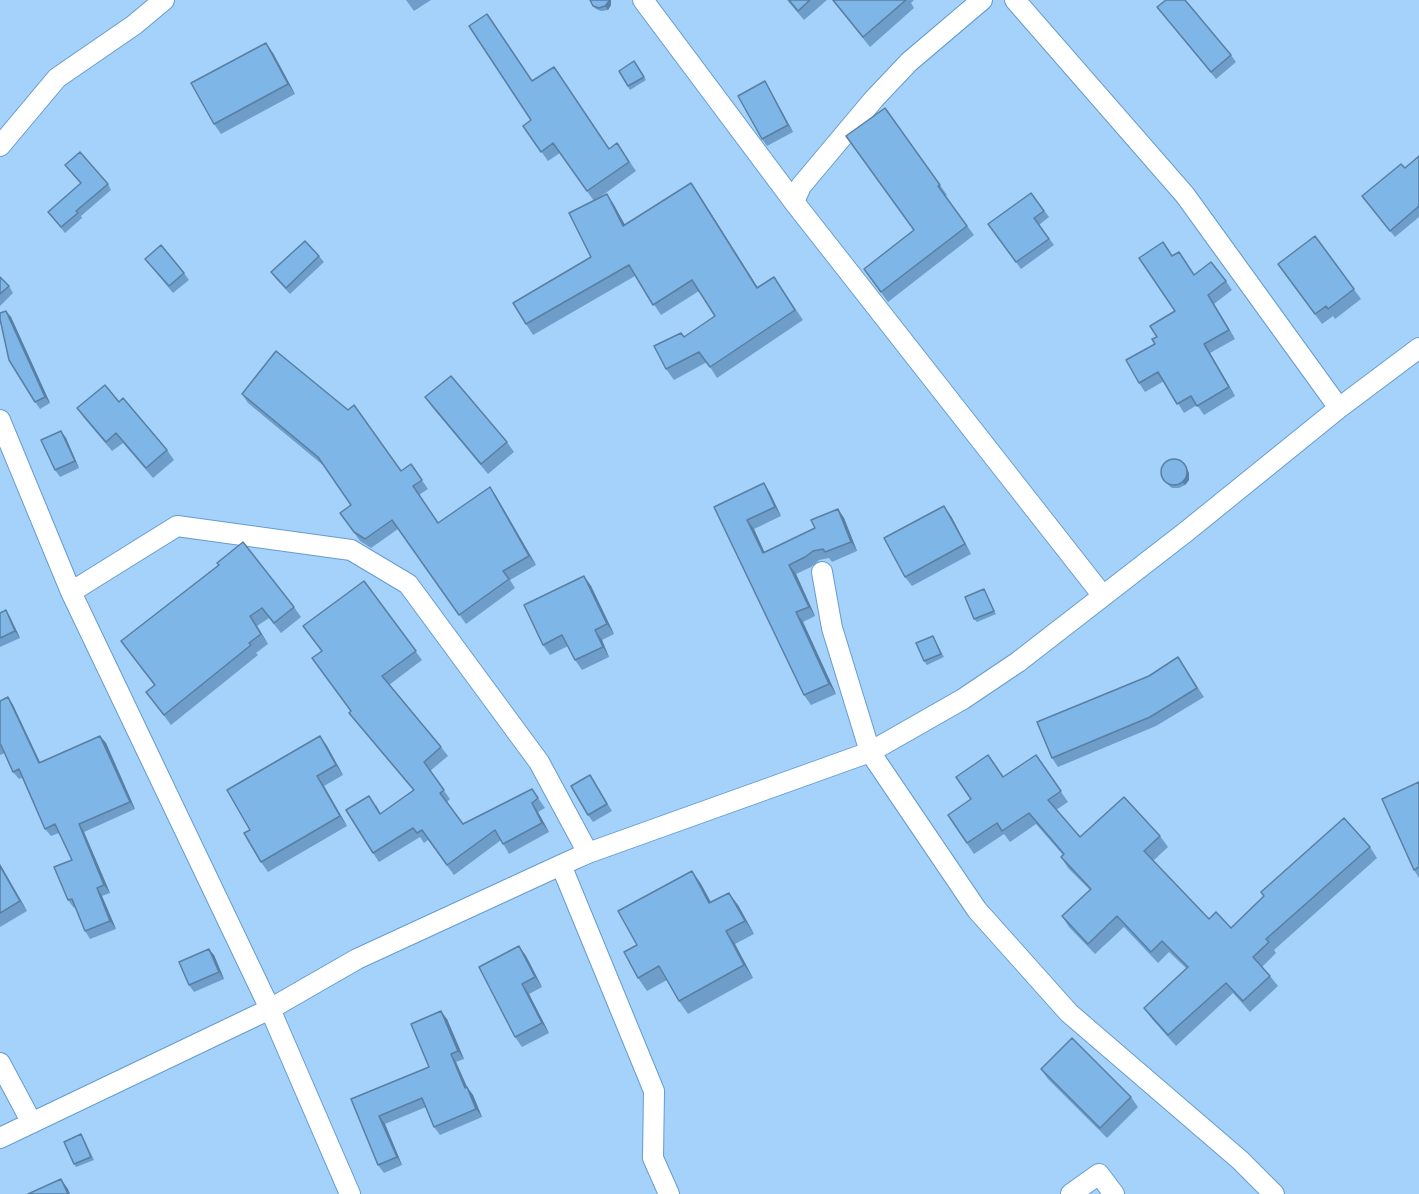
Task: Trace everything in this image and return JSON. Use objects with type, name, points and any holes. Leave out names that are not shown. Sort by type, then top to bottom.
[{"type":"street","points":[[0,146],[57,78],[134,25],[165,0]]},
{"type":"street","points":[[643,0],[794,202],[1103,597]]},
{"type":"street","points":[[794,202],[801,186],[874,99],[909,62],[982,0]]},
{"type":"street","points":[[1015,0],[1185,195],[1340,408]]},
{"type":"street","points":[[0,1138],[270,1009],[357,959],[588,853],[870,752],[963,699],[1018,662],[1340,408],[1419,349]]},
{"type":"street","points":[[0,420],[71,592],[270,1009],[350,1194]]},
{"type":"street","points":[[71,592],[177,526],[351,550],[408,584],[538,762],[588,853]]},
{"type":"street","points":[[822,572],[832,628],[870,752],[977,910],[1069,1013],[1240,1160],[1274,1194]]},
{"type":"street","points":[[561,865],[654,1091],[653,1158],[669,1194]]},
{"type":"street","points":[[0,1064],[32,1123]]},
{"type":"street","points":[[1071,1194],[1099,1174],[1114,1194]]},
{"type":"building","points":[[590,0],[609,1],[605,6],[599,8],[593,6]]},
{"type":"building","points":[[789,0],[810,0],[798,11]]},
{"type":"building","points":[[833,0],[906,0],[863,37]]},
{"type":"building","points":[[1166,0],[1185,0],[1231,55],[1211,72],[1157,7]]},
{"type":"building","points":[[487,14],[532,81],[554,67],[609,149],[617,143],[629,162],[587,191],[553,143],[541,152],[523,126],[531,120],[469,26]]},
{"type":"building","points":[[266,43],[288,84],[214,124],[191,83]]},
{"type":"building","points":[[634,61],[644,77],[628,86],[619,71]]},
{"type":"building","points":[[765,81],[788,125],[762,139],[738,96]]},
{"type":"building","points":[[885,108],[967,226],[881,292],[864,269],[914,230],[846,136]]},
{"type":"building","points":[[80,152],[108,184],[61,227],[48,212],[81,183],[65,165]]},
{"type":"building","points":[[1419,156],[1419,206],[1390,231],[1362,196],[1401,164],[1405,168]]},
{"type":"building","points":[[691,183],[757,288],[774,277],[795,310],[710,367],[699,352],[666,369],[654,346],[681,333],[684,337],[715,316],[692,280],[653,305],[629,265],[526,324],[513,303],[591,257],[569,213],[607,194],[623,226]]},
{"type":"building","points":[[1031,193],[1044,211],[1034,218],[1049,239],[1016,262],[988,224]]},
{"type":"building","points":[[1315,236],[1354,289],[1328,309],[1326,306],[1315,314],[1278,264]]},
{"type":"building","points":[[305,241],[319,256],[286,288],[271,272]]},
{"type":"building","points":[[1163,242],[1172,256],[1179,252],[1194,275],[1211,262],[1226,281],[1208,295],[1229,330],[1204,344],[1229,387],[1197,406],[1191,396],[1177,404],[1158,372],[1139,383],[1126,360],[1155,344],[1152,339],[1157,337],[1150,326],[1175,311],[1139,258]]},
{"type":"building","points":[[161,245],[184,273],[169,286],[145,259]]},
{"type":"building","points":[[0,277],[9,286],[0,294]]},
{"type":"building","points":[[6,311],[45,397],[35,402],[9,360],[0,319],[0,313]]},
{"type":"building","points":[[276,351],[348,410],[354,405],[401,471],[411,464],[422,480],[413,486],[438,523],[490,487],[529,556],[503,571],[509,579],[459,615],[392,520],[365,539],[354,532],[340,513],[351,505],[318,457],[242,394]]},
{"type":"building","points":[[451,376],[507,442],[481,464],[425,397]]},
{"type":"building","points":[[105,385],[119,402],[123,398],[167,450],[146,468],[116,433],[106,442],[77,408]]},
{"type":"building","points":[[61,431],[75,461],[55,470],[41,440]]},
{"type":"building","points":[[1174,459],[1183,463],[1187,472],[1183,481],[1174,485],[1165,481],[1161,472],[1165,463]]},
{"type":"building","points":[[764,483],[775,507],[747,520],[763,553],[815,528],[811,520],[838,509],[851,542],[825,552],[823,549],[813,551],[789,565],[809,607],[796,612],[829,684],[804,695],[714,507]]},
{"type":"building","points":[[944,506],[965,544],[905,577],[884,538]]},
{"type":"building","points":[[243,542],[294,607],[274,623],[262,608],[250,616],[261,634],[249,643],[251,645],[164,715],[146,692],[155,685],[121,641],[219,565],[217,563]]},
{"type":"building","points":[[584,576],[607,624],[595,630],[603,647],[575,660],[562,635],[543,645],[524,605]]},
{"type":"building","points":[[364,581],[416,651],[382,676],[441,747],[424,762],[444,790],[440,793],[463,824],[532,789],[538,798],[532,803],[542,823],[503,844],[495,830],[447,865],[422,830],[417,833],[413,828],[373,853],[346,810],[369,796],[380,814],[414,790],[349,713],[351,711],[312,658],[322,651],[303,626]]},
{"type":"building","points":[[984,589],[994,611],[974,619],[965,597]]},
{"type":"building","points":[[6,610],[15,631],[0,638],[0,613]]},
{"type":"building","points":[[933,636],[941,654],[924,661],[916,643]]},
{"type":"building","points":[[1178,657],[1197,688],[1150,717],[1052,758],[1037,722],[1149,676]]},
{"type":"building","points":[[8,697],[39,763],[100,736],[130,802],[79,824],[104,885],[97,888],[110,921],[85,931],[72,899],[68,900],[54,867],[72,860],[55,824],[45,829],[19,769],[13,772],[0,745],[0,701]]},
{"type":"building","points":[[320,736],[336,765],[317,776],[340,816],[261,862],[244,833],[250,830],[227,790]]},
{"type":"building","points":[[988,755],[1003,777],[1036,755],[1061,791],[1048,800],[1080,837],[1124,797],[1160,836],[1144,851],[1209,919],[1216,912],[1231,928],[1264,896],[1261,892],[1344,818],[1370,847],[1266,939],[1269,942],[1253,957],[1270,976],[1243,1001],[1226,983],[1168,1035],[1144,1008],[1188,967],[1162,941],[1151,952],[1117,916],[1088,944],[1062,916],[1091,889],[1061,857],[1064,854],[1029,813],[1002,831],[997,823],[967,843],[948,815],[971,799],[956,777]]},
{"type":"building","points":[[590,775],[607,804],[588,815],[571,786]]},
{"type":"building","points":[[1419,782],[1419,867],[1414,870],[1382,799]]},
{"type":"building","points":[[0,866],[20,901],[0,913]]},
{"type":"building","points":[[692,871],[709,903],[729,893],[745,921],[726,931],[744,965],[679,1001],[659,966],[638,978],[624,952],[637,945],[618,911]]},
{"type":"building","points":[[519,946],[535,977],[522,984],[542,1023],[515,1037],[479,967]]},
{"type":"building","points":[[209,949],[219,972],[189,985],[179,962]]},
{"type":"building","points":[[441,1011],[458,1051],[451,1054],[476,1109],[434,1127],[422,1098],[379,1116],[397,1157],[378,1165],[351,1099],[429,1067],[411,1024]]},
{"type":"building","points":[[1072,1038],[1131,1097],[1100,1128],[1041,1069]]},
{"type":"building","points":[[81,1134],[91,1157],[74,1164],[64,1142]]},
{"type":"building","points":[[61,1179],[68,1194],[28,1194]]}]
